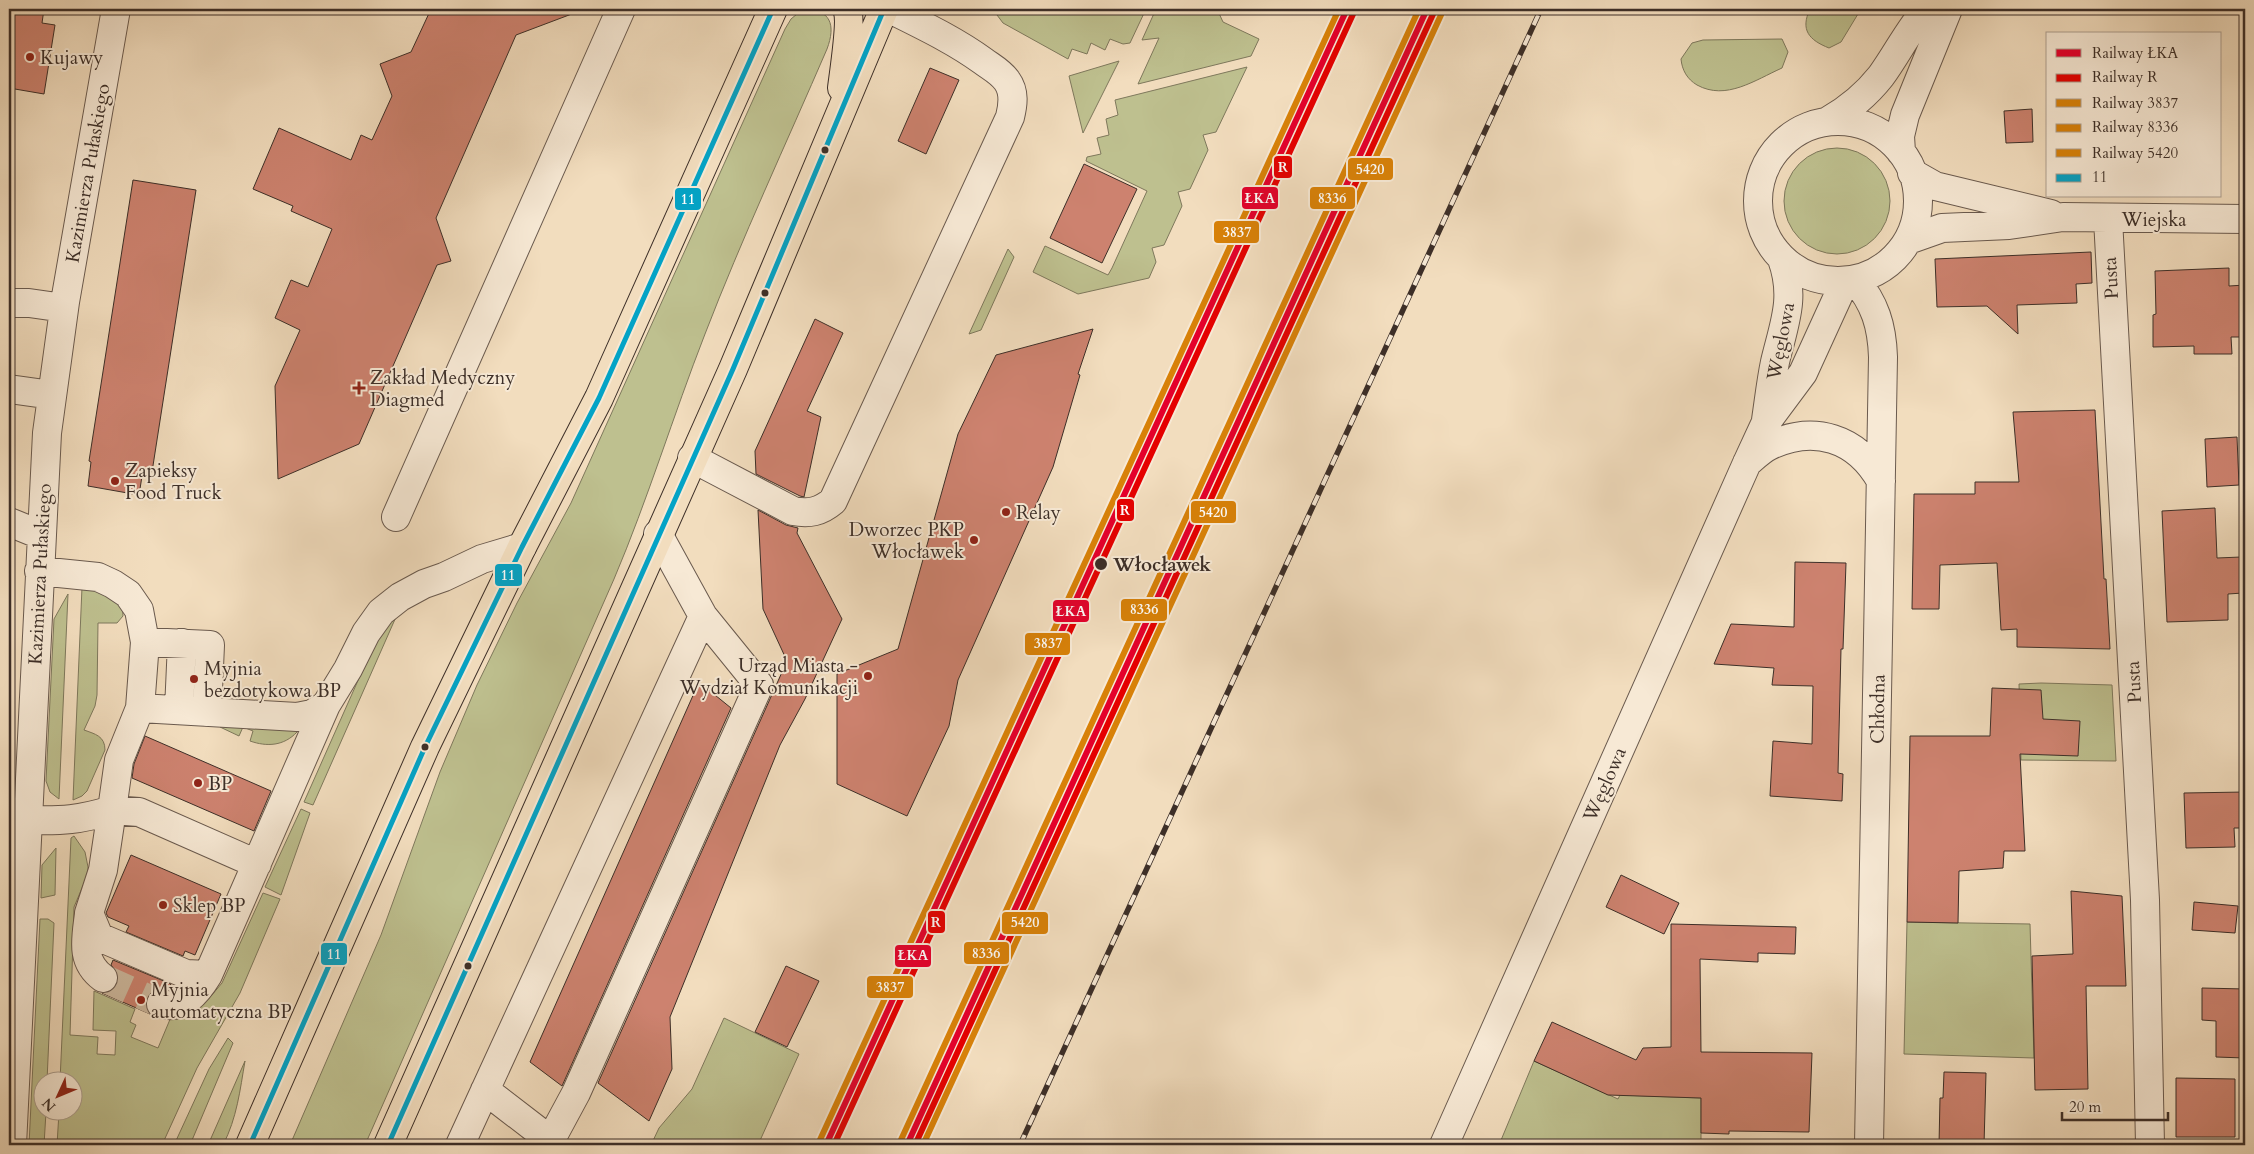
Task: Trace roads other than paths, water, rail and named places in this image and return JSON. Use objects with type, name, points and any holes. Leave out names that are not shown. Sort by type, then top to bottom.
[{"type":"main road","points":[[840,117],[847,34],[847,9]]},
{"type":"main road","points":[[388,1145],[658,534],[733,369],[884,9]]},
{"type":"main road","points":[[250,1145],[425,747],[522,547],[599,398],[773,12]]},
{"type":"street","name":"Kazimierza Pułaskiego","points":[[12,1145],[14,981],[28,820],[40,535],[47,433],[64,308],[116,9]]},
{"type":"street","points":[[396,517],[620,9]]},
{"type":"street","points":[[692,458],[792,511],[805,514],[816,512],[833,501],[1010,117],[1013,107],[1012,93],[1007,81],[998,71],[962,45],[890,9]]},
{"type":"street","points":[[1828,122],[1854,104],[1871,87],[1927,9]]},
{"type":"street","points":[[1907,162],[1876,131],[1861,124],[1845,121],[1828,122],[1800,130],[1787,139],[1767,162],[1761,178],[1758,195],[1758,213],[1762,230],[1782,259],[1811,277],[1850,280],[1871,274],[1886,266],[1898,254],[1908,240],[1917,214],[1916,186],[1900,136],[1905,115],[1948,9]]},
{"type":"street","name":"Wiejska","points":[[1907,162],[1935,186],[2063,218]]},
{"type":"street","name":"Wiejska","points":[[1908,240],[1942,228],[2009,225],[2063,218],[2245,219]]},
{"type":"street","name":"Pusta","points":[[2108,219],[2145,900],[2150,1145]]},
{"type":"street","name":"Węglowa","points":[[1765,424],[1775,364],[1789,303],[1787,274],[1782,259]]},
{"type":"street","name":"Węglowa","points":[[1444,1145],[1765,424],[1803,373],[1850,280]]},
{"type":"street","name":"Chłodna","points":[[1850,280],[1873,306],[1882,336],[1882,482],[1869,1145]]},
{"type":"street","points":[[9,303],[29,303],[64,308]]},
{"type":"street","points":[[9,389],[52,395]]},
{"type":"street","points":[[1747,463],[1767,447],[1788,438],[1811,435],[1826,437],[1853,449],[1874,469],[1882,482]]},
{"type":"street","points":[[9,522],[40,535]]},
{"type":"street","points":[[486,1090],[549,1143],[576,1093],[759,685],[703,616],[658,534]]},
{"type":"street","points":[[161,1004],[171,1007],[183,1003],[199,990],[208,975],[326,705],[348,670],[366,633],[381,612],[400,597],[424,584],[482,559],[522,547]]},
{"type":"street","points":[[39,571],[98,577],[114,584],[128,594],[139,610],[145,642],[140,708],[119,760],[103,870],[90,913],[87,956],[92,970],[103,978]]},
{"type":"street","points":[[460,1145],[703,616]]},
{"type":"street","points":[[145,642],[210,645],[207,712]]},
{"type":"street","points":[[179,710],[182,643]]},
{"type":"street","points":[[140,708],[298,717],[312,714],[326,705]]},
{"type":"street","points":[[28,820],[82,820],[112,810],[139,812],[257,864]]},
{"type":"street","points":[[90,913],[99,937],[186,974],[208,975]]},
{"type":"tunnel","points":[[103,978],[161,1004]]},
{"type":"railway","points":[[1020,1145],[1541,9]]},
{"type":"rail line","name":"3837","points":[[819,1142],[1339,9]]},
{"type":"rail line","name":"ŁKA","points":[[826,1145],[1347,9]]},
{"type":"rail line","name":"8336","points":[[900,1142],[1419,9]]},
{"type":"rail line","name":"ŁKA","points":[[907,1145],[1427,9]]},
{"type":"rail line","name":"R","points":[[834,1145],[1354,12]]},
{"type":"rail line","name":"R","points":[[915,1145],[1434,12]]},
{"type":"rail line","name":"5420","points":[[923,1145],[1441,15]]},
{"type":"place","name":"Kujawy","points":[[30,57]]},
{"type":"place","name":"Zakład Medyczny Diagmed","points":[[359,388]]},
{"type":"place","name":"Zapieksy Food Truck","points":[[115,481]]},
{"type":"place","name":"Relay","points":[[1006,512]]},
{"type":"place","name":"Dworzec PKP Włocławek","points":[[974,540]]},
{"type":"place","name":"Włocławek","points":[[1101,564]]},
{"type":"place","name":"Urząd Miasta - Wydział Komunikacji","points":[[868,676]]},
{"type":"place","name":"Myjnia bezdotykowa BP","points":[[194,679]]},
{"type":"place","name":"BP","points":[[198,783]]},
{"type":"place","name":"Sklep BP","points":[[163,905]]},
{"type":"place","name":"Myjnia automatyczna BP","points":[[141,1000]]}]
